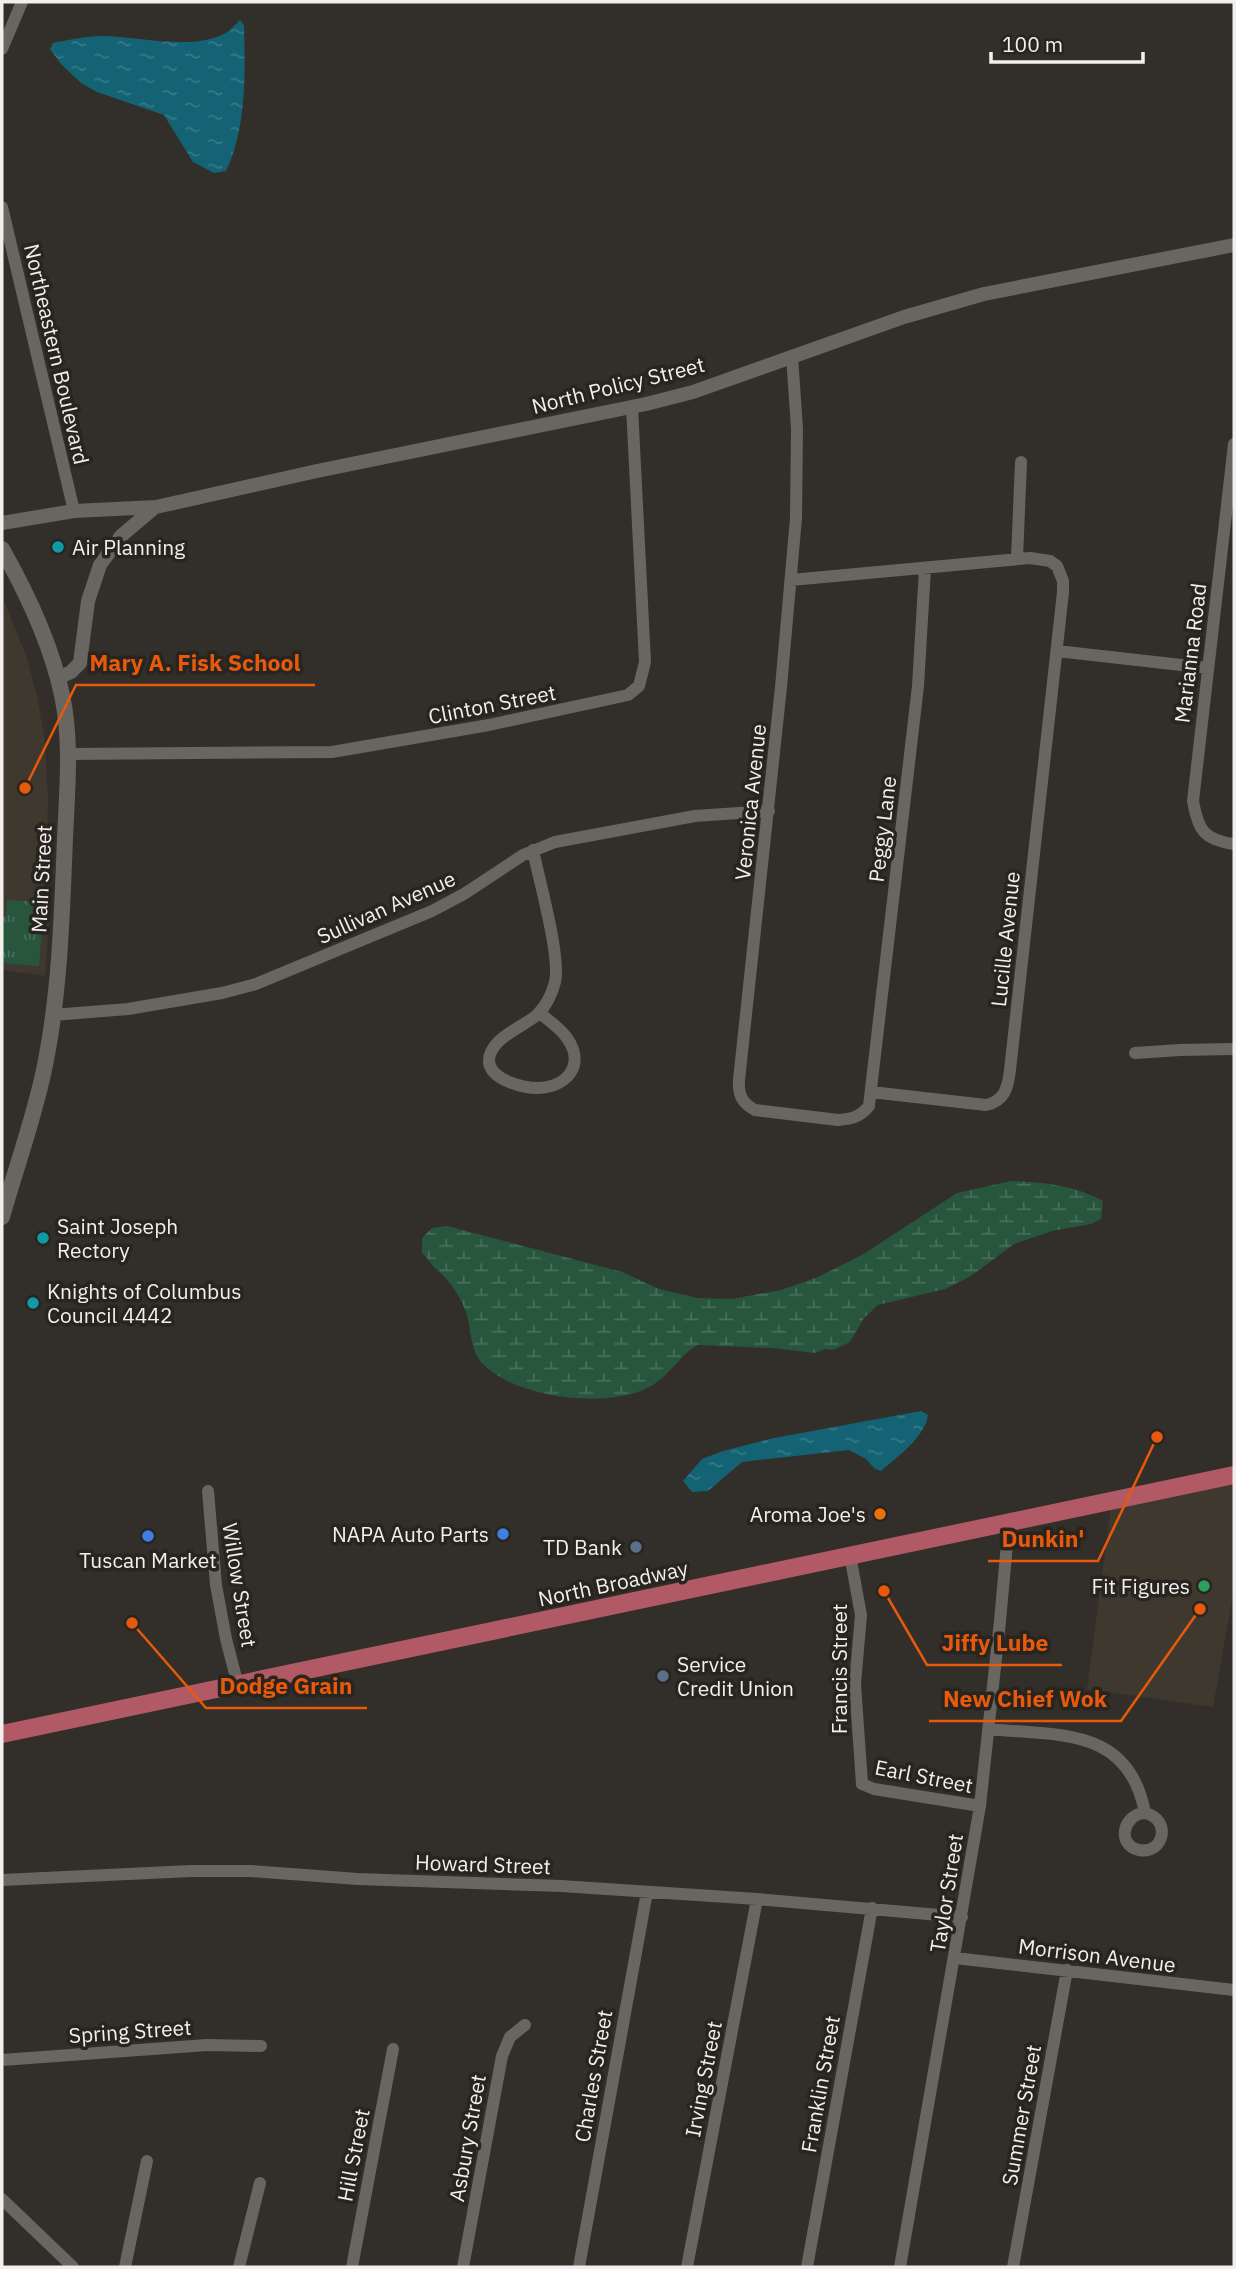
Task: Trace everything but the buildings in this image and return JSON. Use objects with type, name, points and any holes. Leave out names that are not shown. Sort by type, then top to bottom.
[{"type":"main road","name":"Main Street","points":[[2,549],[34,612],[58,678],[66,721],[68,754],[64,864],[53,1014],[41,1083],[7,1179],[2,1217]]},
{"type":"main road","name":"North Broadway","points":[[2,1734],[1234,1475]]},
{"type":"street","points":[[2,49],[22,2]]},
{"type":"street","name":"Northeastern Boulevard","points":[[2,207],[74,510]]},
{"type":"street","name":"North Policy Street","points":[[2,523],[74,510],[156,507],[317,471],[632,407],[692,392],[904,317],[984,294],[1234,245]]},
{"type":"street","name":"Veronica Avenue","points":[[792,356],[798,490],[769,811],[738,1093],[744,1104],[755,1110],[838,1120],[861,1115],[869,1106],[871,1092]]},
{"type":"street","name":"Clinton Street","points":[[68,754],[332,752],[513,721],[628,695],[639,686],[645,662],[632,407]]},
{"type":"street","name":"Marianna Road","points":[[1234,444],[1194,789],[1195,813],[1206,834],[1216,841],[1234,844]]},
{"type":"street","points":[[1017,558],[1021,462]]},
{"type":"street","points":[[58,678],[80,663],[88,601],[100,565],[121,536],[156,507]]},
{"type":"street","name":"Lucille Avenue","points":[[791,580],[1017,558],[1051,561],[1061,573],[1063,592],[1057,651],[1010,1070],[1005,1093],[995,1103],[986,1105],[871,1092]]},
{"type":"street","name":"Peggy Lane","points":[[871,1092],[918,686],[925,569]]},
{"type":"street","points":[[1057,651],[1208,668]]},
{"type":"street","name":"Sullivan Avenue","points":[[53,1014],[128,1009],[222,993],[256,984],[432,911],[533,850],[555,842],[695,816],[769,811]]},
{"type":"street","points":[[533,850],[557,967],[552,991],[540,1013],[493,1049],[489,1060],[492,1070],[500,1077],[533,1088],[561,1083],[572,1072],[572,1047],[540,1013]]},
{"type":"street","points":[[1135,1054],[1234,1049]]},
{"type":"street","name":"Willow Street","points":[[208,1491],[216,1585],[238,1685]]},
{"type":"street","name":"Taylor Street","points":[[900,2267],[980,1806],[1009,1522]]},
{"type":"street","name":"Francis Street","points":[[850,1555],[861,1615],[855,1684],[862,1784]]},
{"type":"street","points":[[988,1729],[1065,1737],[1101,1745],[1117,1756],[1133,1777],[1144,1813]]},
{"type":"street","name":"Earl Street","points":[[862,1784],[874,1789],[980,1806]]},
{"type":"street","name":"Howard Street","points":[[2,1880],[227,1870],[358,1879],[561,1886],[757,1899],[962,1917]]},
{"type":"street","name":"Charles Street","points":[[579,2267],[646,1892]]},
{"type":"street","name":"Irving Street","points":[[687,2267],[757,1899]]},
{"type":"street","name":"Franklin Street","points":[[807,2267],[872,1908]]},
{"type":"street","name":"Morrison Avenue","points":[[955,1958],[1234,1990]]},
{"type":"street","name":"Summer Street","points":[[1013,2267],[1067,1970]]},
{"type":"street","name":"Asbury Street","points":[[463,2267],[502,2056],[510,2037],[525,2025]]},
{"type":"street","name":"Spring Street","points":[[2,2060],[207,2045],[261,2046]]},
{"type":"street","name":"Hill Street","points":[[352,2267],[393,2049]]},
{"type":"street","points":[[124,2267],[147,2161]]},
{"type":"street","points":[[239,2267],[260,2183]]},
{"type":"street","points":[[2,2199],[73,2267]]},
{"type":"shaded area","points":[[2,596],[27,658],[45,743],[48,800],[45,905],[50,906],[45,976],[2,970]]},
{"type":"shaded area","points":[[1234,1475],[1234,1589],[1213,1707],[1087,1689],[1112,1500]]},
{"type":"green space","points":[[7,900],[44,902],[39,966],[2,963],[2,916],[6,916]]},
{"type":"green space","points":[[1011,1181],[1058,1185],[1081,1191],[1103,1201],[1101,1219],[1014,1244],[971,1276],[945,1289],[878,1305],[864,1318],[850,1342],[833,1350],[825,1349],[815,1353],[773,1348],[697,1345],[656,1383],[631,1394],[609,1398],[584,1399],[534,1391],[493,1372],[476,1354],[466,1312],[457,1294],[422,1253],[422,1238],[432,1228],[447,1226],[622,1272],[659,1289],[697,1298],[732,1299],[781,1290],[818,1277],[862,1255],[957,1193]]},
{"type":"water","points":[[240,20],[244,25],[244,81],[238,136],[226,171],[214,173],[193,162],[164,115],[97,92],[81,83],[50,49],[53,43],[95,36],[180,42],[210,39],[224,34]]},
{"type":"water","points":[[921,1411],[928,1415],[922,1431],[881,1471],[849,1450],[742,1462],[708,1491],[692,1492],[683,1481],[702,1459],[723,1451],[774,1438]]},
{"type":"place","name":"Air Planning","points":[[58,547]]},
{"type":"place","name":"Mary A. Fisk School","points":[[25,788]]},
{"type":"place","name":"Saint Joseph Rectory","points":[[43,1238]]},
{"type":"place","name":"Knights of Columbus Council 4442","points":[[33,1303]]},
{"type":"place","name":"Dunkin'","points":[[1157,1437]]},
{"type":"place","name":"Aroma Joe's","points":[[880,1514]]},
{"type":"place","name":"NAPA Auto Parts","points":[[503,1534]]},
{"type":"place","name":"Tuscan Market","points":[[148,1536]]},
{"type":"place","name":"TD Bank","points":[[636,1547]]},
{"type":"place","name":"Fit Figures","points":[[1204,1586]]},
{"type":"place","name":"Jiffy Lube","points":[[884,1591]]},
{"type":"place","name":"New Chief Wok","points":[[1200,1609]]},
{"type":"place","name":"Dodge Grain","points":[[132,1623]]},
{"type":"place","name":"Service Credit Union","points":[[663,1676]]}]
